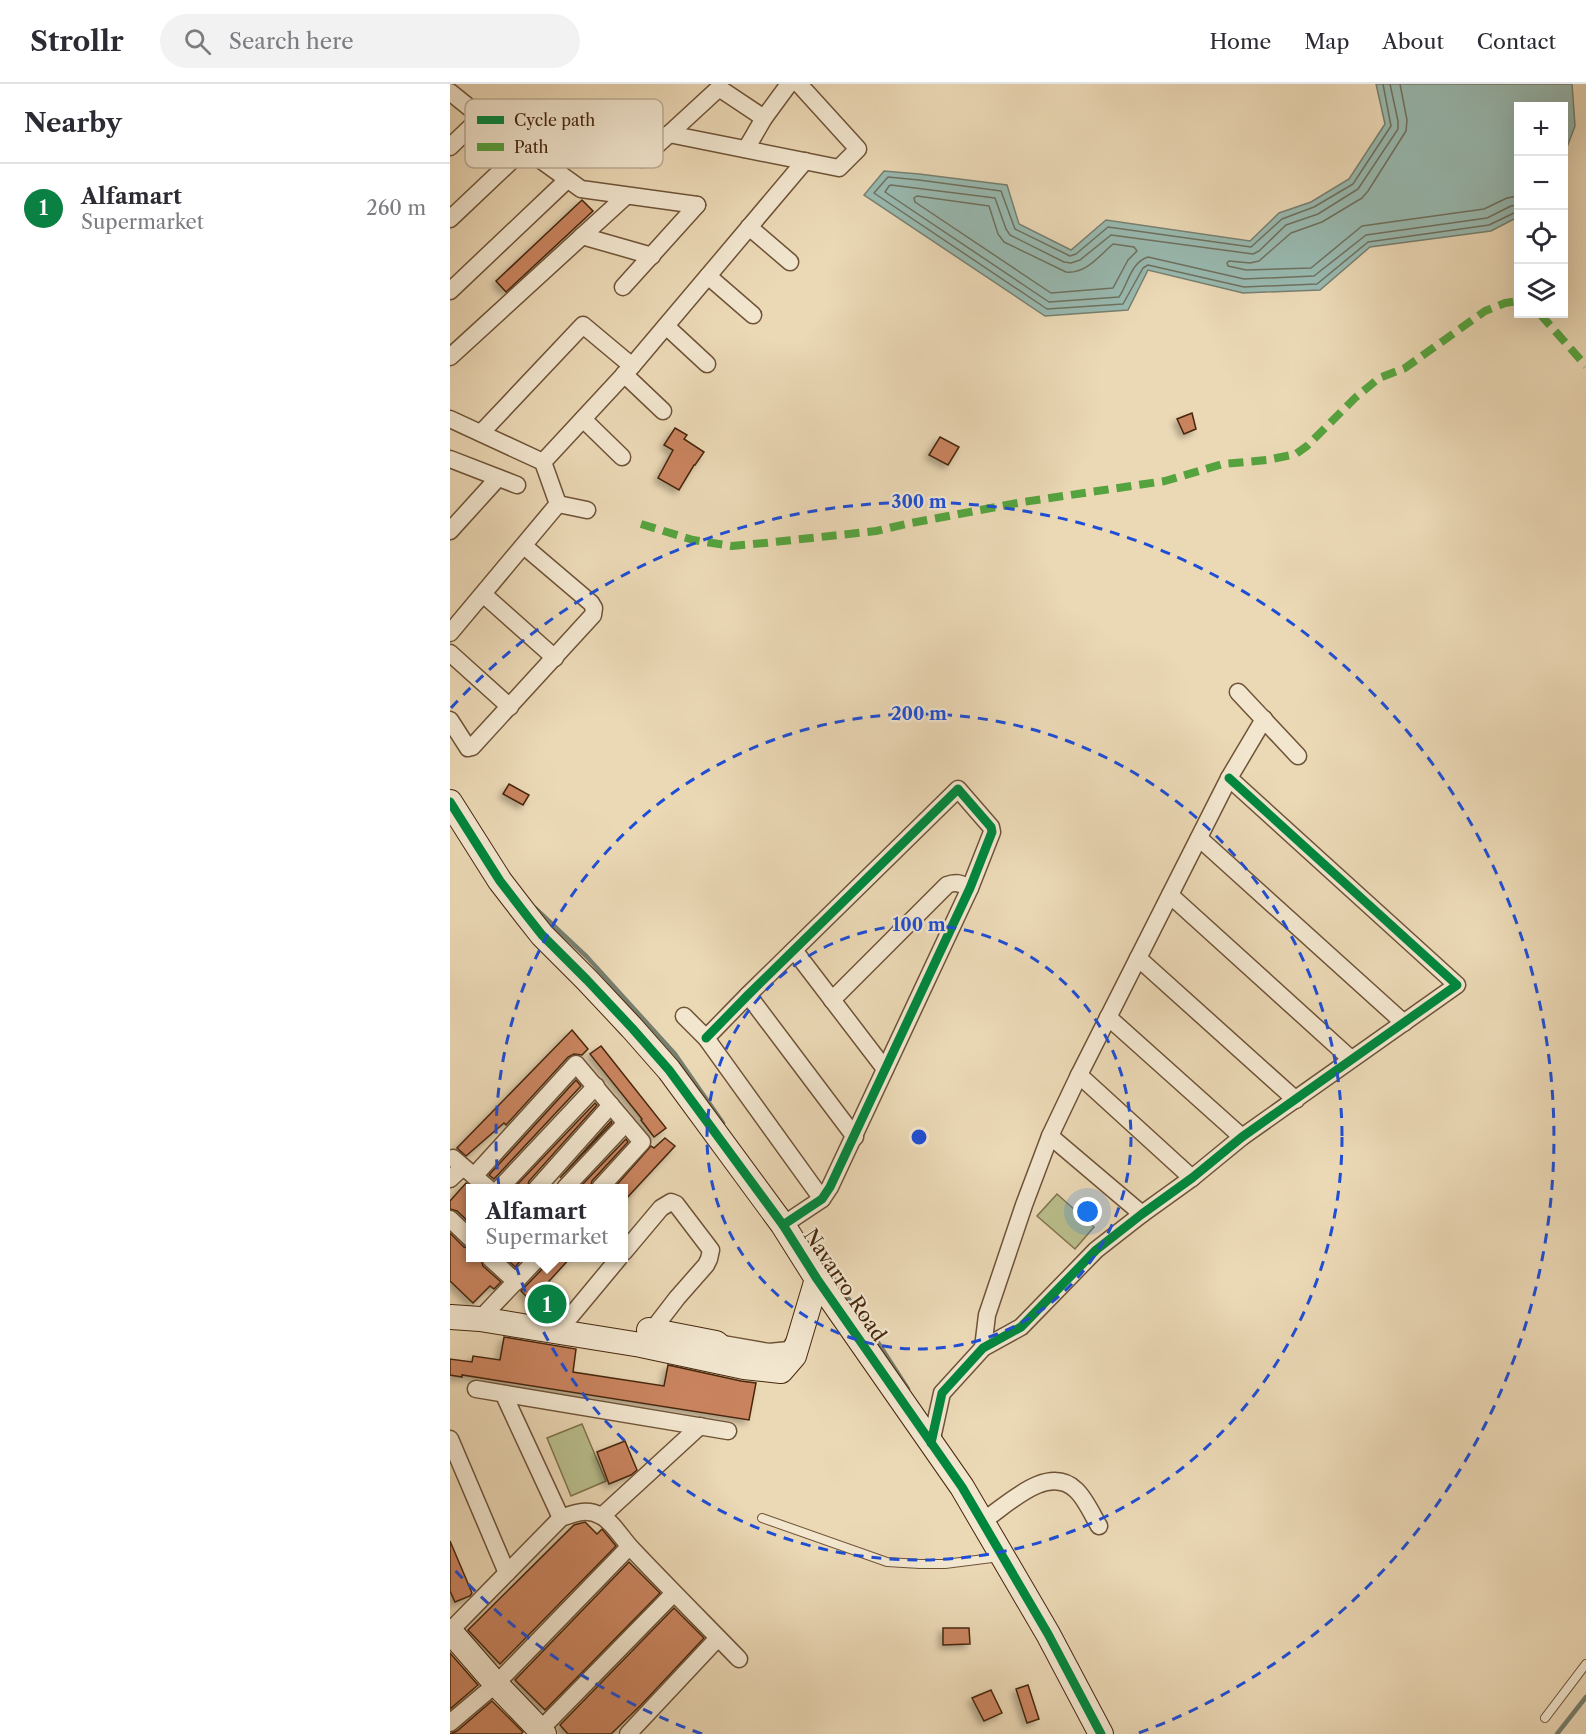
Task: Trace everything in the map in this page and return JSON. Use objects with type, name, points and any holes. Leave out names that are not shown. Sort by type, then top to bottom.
[{"type":"street","points":[[746,149],[764,118],[789,84]]},
{"type":"street","points":[[669,134],[839,168],[858,149],[799,84]]},
{"type":"street","points":[[663,140],[719,88],[764,118]]},
{"type":"street","points":[[450,92],[465,104]]},
{"type":"street","points":[[450,147],[465,132]]},
{"type":"street","points":[[543,462],[628,370],[805,161]]},
{"type":"street","points":[[450,219],[504,168]]},
{"type":"street","points":[[550,168],[580,189],[697,205],[623,287]]},
{"type":"street","points":[[450,291],[567,180]]},
{"type":"street","points":[[450,357],[626,196]]},
{"type":"street","points":[[749,227],[790,262]]},
{"type":"street","points":[[582,236],[652,256]]},
{"type":"street","points":[[708,276],[753,315]]},
{"type":"street","points":[[481,433],[583,325],[628,370],[663,411]]},
{"type":"street","points":[[666,326],[707,364]]},
{"type":"street","points":[[450,419],[543,462],[558,504]]},
{"type":"street","points":[[583,419],[622,457]]},
{"type":"street","points":[[450,459],[517,485]]},
{"type":"street","points":[[450,531],[498,478]]},
{"type":"street","points":[[558,504],[587,510]]},
{"type":"street","points":[[450,633],[558,504]]},
{"type":"street","points":[[450,720],[470,748],[593,615],[594,608],[524,546]]},
{"type":"street","points":[[483,594],[555,658]]},
{"type":"street","points":[[450,653],[510,707]]},
{"type":"street","points":[[1238,692],[1298,756]]},
{"type":"street","points":[[983,1348],[987,1314],[1050,1136],[1229,778],[1264,719]]},
{"type":"street","points":[[934,1432],[942,1393],[983,1348],[1021,1327],[1096,1250],[1192,1178],[1242,1137],[1457,985],[1229,778]]},
{"type":"street","points":[[706,1038],[958,789],[991,827],[992,832],[970,888],[830,1187],[822,1199],[789,1221]]},
{"type":"street","name":"Navarro Road","points":[[450,802],[500,881],[542,935],[632,1028],[669,1070],[789,1221],[817,1279],[934,1432],[962,1487],[990,1517],[1003,1557],[1048,1634],[1101,1734]]},
{"type":"street","points":[[1199,838],[1404,1023]]},
{"type":"street","points":[[832,1000],[947,885],[960,883],[970,888]]},
{"type":"street","points":[[1170,895],[1351,1059]]},
{"type":"street","points":[[794,950],[885,1069]]},
{"type":"street","points":[[1138,958],[1296,1100]]},
{"type":"street","points":[[748,994],[855,1137]]},
{"type":"street","points":[[684,1016],[706,1038],[822,1199]]},
{"type":"street","points":[[1108,1017],[1242,1137]]},
{"type":"street","points":[[450,1179],[576,1064],[642,1142],[604,1184]]},
{"type":"street","points":[[1079,1075],[1192,1178]]},
{"type":"street","points":[[504,1184],[596,1086]]},
{"type":"street","points":[[541,1184],[611,1105]]},
{"type":"street","points":[[569,1184],[626,1123]]},
{"type":"street","points":[[1050,1136],[1142,1214]]},
{"type":"street","points":[[464,1167],[483,1184]]},
{"type":"street","points":[[628,1247],[661,1208],[671,1202],[676,1203],[711,1250],[706,1265],[646,1338]]},
{"type":"street","points":[[450,1219],[466,1234]]},
{"type":"street","points":[[495,1262],[516,1282]]},
{"type":"street","points":[[450,1303],[452,1308],[450,1318],[485,1314],[534,1262]]},
{"type":"street","points":[[570,1317],[615,1262]]},
{"type":"street","points":[[539,1321],[570,1317],[744,1367],[780,1371],[794,1356],[817,1279]]},
{"type":"street","points":[[450,1303],[485,1314],[646,1338],[716,1343],[769,1352],[789,1350],[802,1331]]},
{"type":"street","points":[[716,1343],[744,1367]]},
{"type":"street","points":[[476,1389],[728,1431]]},
{"type":"street","points":[[504,1395],[561,1518]]},
{"type":"street","points":[[602,1516],[700,1426]]},
{"type":"street","points":[[450,1439],[507,1573]]},
{"type":"street","points":[[990,1517],[1023,1492],[1041,1483],[1058,1480],[1076,1490],[1099,1526]]},
{"type":"street","points":[[674,1593],[540,1733],[450,1631],[561,1518],[583,1511],[602,1516],[738,1659]]},
{"type":"street","points":[[450,1723],[496,1684],[629,1547]]},
{"type":"street","points":[[628,1734],[718,1638]]},
{"type":"lane","points":[[762,1518],[887,1562],[945,1564],[1003,1557]]},
{"type":"lane","points":[[1545,1718],[1586,1664]]},
{"type":"green space","points":[[1057,1194],[1094,1227],[1075,1249],[1037,1216]]},
{"type":"green space","points":[[582,1424],[606,1481],[571,1496],[547,1438]]},
{"type":"water","points":[[1376,84],[1572,84],[1575,126],[1568,144],[1568,102],[1514,102],[1514,219],[1491,231],[1370,247],[1320,290],[1243,293],[1148,270],[1128,310],[1045,316],[864,195],[884,171],[1007,185],[1019,224],[1071,250],[1106,220],[1250,241],[1279,213],[1311,202],[1349,179],[1385,124]]},
{"type":"building","points":[[582,200],[593,211],[506,292],[496,281]]},
{"type":"building","points":[[1192,413],[1196,429],[1184,434],[1177,419]]},
{"type":"building","points":[[675,428],[687,435],[684,439],[704,452],[679,490],[658,478],[673,450],[664,445]]},
{"type":"building","points":[[940,437],[959,447],[948,465],[929,455]]},
{"type":"building","points":[[509,784],[529,795],[523,805],[503,794]]},
{"type":"building","points":[[572,1030],[588,1049],[582,1055],[574,1054],[568,1057],[506,1125],[504,1123],[466,1156],[457,1148]]},
{"type":"building","points":[[601,1046],[666,1128],[654,1137],[590,1054]]},
{"type":"building","points":[[576,1080],[581,1086],[494,1179],[489,1175]]},
{"type":"building","points":[[595,1103],[597,1105],[528,1184],[518,1184]]},
{"type":"building","points":[[611,1121],[612,1123],[560,1178]]},
{"type":"building","points":[[665,1138],[675,1146],[628,1197],[628,1184],[618,1184],[651,1146],[654,1148]]},
{"type":"building","points":[[626,1139],[628,1142],[591,1184],[583,1184]]},
{"type":"building","points":[[467,1184],[466,1219],[457,1211],[450,1209],[450,1201]]},
{"type":"building","points":[[450,1233],[466,1248],[466,1262],[482,1262],[483,1266],[501,1282],[494,1289],[490,1286],[473,1303],[450,1281]]},
{"type":"building","points":[[510,1262],[520,1262],[515,1267]]},
{"type":"building","points":[[547,1262],[566,1262],[531,1301],[521,1291]]},
{"type":"building","points":[[504,1337],[576,1349],[573,1372],[664,1386],[668,1365],[756,1383],[749,1420],[450,1375],[450,1359],[472,1362],[473,1356],[500,1360]]},
{"type":"building","points":[[625,1441],[637,1470],[609,1484],[597,1452]]},
{"type":"building","points":[[585,1522],[597,1534],[602,1529],[616,1546],[500,1664],[468,1630],[574,1525]]},
{"type":"building","points":[[450,1541],[472,1593],[455,1602],[450,1591]]},
{"type":"building","points":[[629,1562],[660,1593],[545,1710],[515,1680]]},
{"type":"building","points":[[674,1608],[704,1638],[611,1734],[568,1734],[560,1725]]},
{"type":"building","points":[[943,1628],[969,1628],[970,1644],[943,1645]]},
{"type":"building","points":[[450,1653],[478,1685],[450,1709]]},
{"type":"building","points":[[1028,1685],[1039,1719],[1027,1723],[1016,1689]]},
{"type":"building","points":[[991,1690],[1002,1713],[984,1721],[972,1698]]},
{"type":"building","points":[[492,1701],[523,1732],[521,1734],[450,1734],[457,1731]]},
{"type":"waterway","points":[[535,908],[587,957],[675,1054],[723,1123]]},
{"type":"waterway","points":[[809,1245],[859,1313],[908,1389]]},
{"type":"waterway","points":[[1557,1734],[1586,1697]]},
{"type":"marked path","points":[[641,524],[693,540],[732,546],[765,543],[876,531],[1023,502],[1165,481],[1223,464],[1267,460],[1296,454],[1379,378],[1405,368],[1485,311],[1514,302]]},
{"type":"marked path","points":[[1544,318],[1586,366]]},
{"type":"cycle path","points":[[931,1443],[942,1393],[983,1348],[1021,1327],[1096,1250],[1192,1178],[1242,1137],[1457,985],[1229,778]]},
{"type":"cycle path","points":[[706,1038],[958,789],[991,827],[992,832],[970,888],[830,1187],[822,1199],[783,1225]]},
{"type":"cycle path","points":[[450,802],[500,881],[527,916],[542,935],[587,980],[669,1070],[783,1225],[817,1279],[962,1487],[1048,1634],[1101,1734]]},
{"type":"place","name":"Alfamart","points":[[547,1304]]}]
